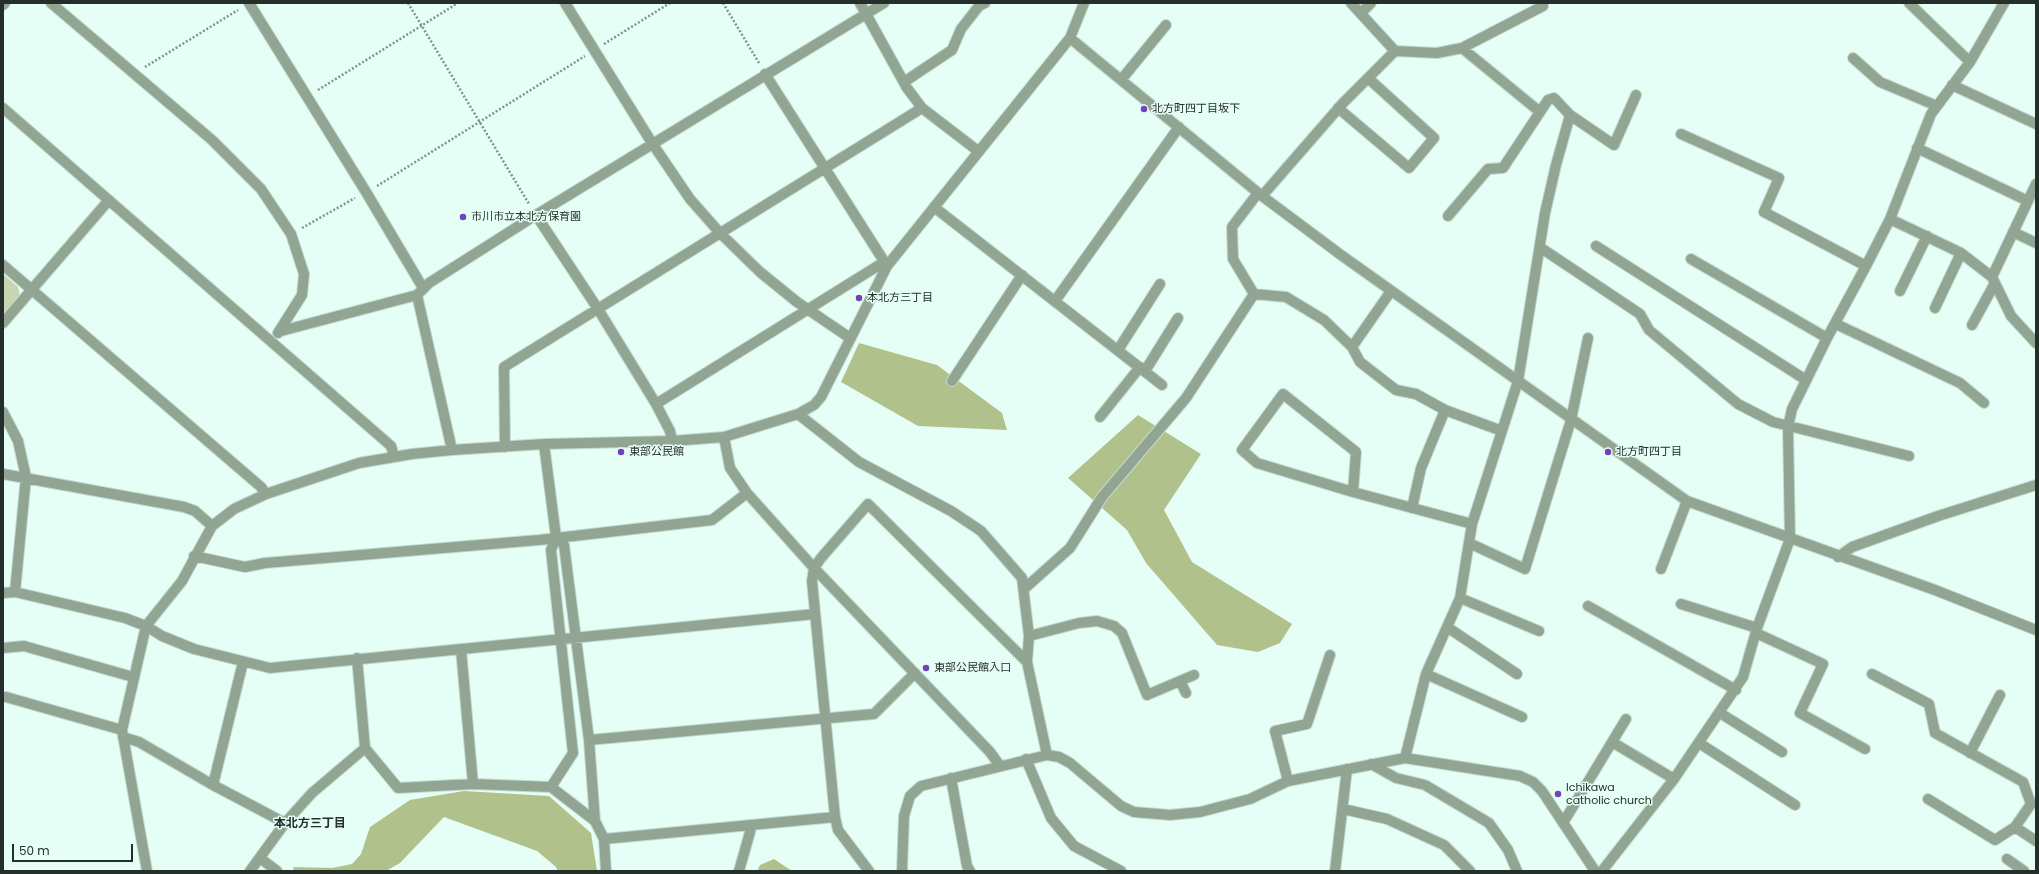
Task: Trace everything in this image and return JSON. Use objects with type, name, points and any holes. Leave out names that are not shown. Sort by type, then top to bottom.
[{"type":"street","points":[[50,3],[135,73],[212,140],[261,189],[291,234],[304,274],[302,295],[281,331]]},
{"type":"street","points":[[565,3],[652,143],[690,199],[720,233],[760,272],[807,309],[850,338]]},
{"type":"street","points":[[860,3],[904,82],[922,108],[978,151]]},
{"type":"street","points":[[270,339],[281,331],[420,291],[536,215],[652,143],[884,3]]},
{"type":"street","points":[[904,82],[952,50],[961,29],[979,6],[985,3]]},
{"type":"street","points":[[147,871],[122,734],[133,677],[146,626],[182,581],[194,556],[212,526],[234,509],[266,494],[359,463],[394,456],[452,450],[544,444],[724,437],[798,414],[814,405],[821,397],[885,264],[934,207],[1070,38],[1084,3]]},
{"type":"street","points":[[1351,3],[1395,51],[1437,53],[1462,48],[1543,6]]},
{"type":"street","points":[[1361,13],[1371,3]]},
{"type":"street","points":[[1909,3],[1970,62]]},
{"type":"street","points":[[1602,871],[1674,779],[1736,690],[1743,676],[1756,630],[1790,539],[1788,426],[1792,409],[1827,338],[1836,324],[1890,219],[1931,114],[1970,62],[2004,3]]},
{"type":"street","points":[[245,5],[307,97],[366,192],[420,291],[452,450]]},
{"type":"street","points":[[1121,80],[1166,25]]},
{"type":"street","points":[[1070,38],[1260,195],[1571,420],[1687,501],[1838,557],[1935,590],[2036,630]]},
{"type":"street","points":[[1462,48],[1540,112]]},
{"type":"street","points":[[1254,294],[1233,260],[1232,228],[1338,108],[1395,51]]},
{"type":"street","points":[[1853,58],[1880,82],[1937,106]]},
{"type":"street","points":[[765,74],[826,168],[885,264]]},
{"type":"street","points":[[1338,108],[1409,168],[1434,138],[1368,78]]},
{"type":"street","points":[[1952,85],[2036,124]]},
{"type":"street","points":[[1448,216],[1488,169],[1503,168],[1548,100],[1554,98],[1570,115],[1614,145],[1636,95]]},
{"type":"street","points":[[3,108],[270,339],[391,446],[394,456]]},
{"type":"street","points":[[505,447],[504,367],[922,108]]},
{"type":"street","points":[[1405,758],[1426,674],[1460,598],[1472,524],[1518,381],[1548,199],[1570,115]]},
{"type":"street","points":[[1055,301],[1179,128]]},
{"type":"street","points":[[1681,134],[1779,178],[1764,212],[1866,266]]},
{"type":"street","points":[[1917,148],[2028,201]]},
{"type":"street","points":[[1972,325],[2036,184]]},
{"type":"street","points":[[3,323],[109,200]]},
{"type":"street","points":[[934,207],[1162,384]]},
{"type":"street","points":[[536,215],[598,309],[656,404],[670,431],[672,440]]},
{"type":"street","points":[[1890,219],[1961,253],[1993,280],[2011,316],[2036,343]]},
{"type":"street","points":[[2013,232],[2036,243]]},
{"type":"street","points":[[1900,291],[1927,236]]},
{"type":"street","points":[[1596,246],[1806,380]]},
{"type":"street","points":[[1541,248],[1640,314],[1649,330],[1738,404],[1773,422],[1909,456]]},
{"type":"street","points":[[1935,308],[1961,253]]},
{"type":"street","points":[[1691,259],[1827,338]]},
{"type":"street","points":[[656,404],[807,309],[885,264]]},
{"type":"street","points":[[3,265],[261,487],[266,494]]},
{"type":"street","points":[[952,381],[1022,275]]},
{"type":"street","points":[[1118,350],[1160,284]]},
{"type":"street","points":[[1352,347],[1392,291]]},
{"type":"street","points":[[1254,294],[1286,297],[1324,320],[1352,347],[1360,362],[1396,390],[1416,394],[1445,410],[1502,431]]},
{"type":"street","points":[[1024,589],[1070,548],[1102,497],[1186,398],[1254,294]]},
{"type":"street","points":[[1100,417],[1142,369],[1178,318]]},
{"type":"street","points":[[1836,324],[1960,383],[1984,403]]},
{"type":"street","points":[[1469,543],[1525,569],[1571,420],[1588,338]]},
{"type":"street","points":[[1353,492],[1356,452],[1283,394],[1242,450],[1257,463],[1353,492],[1472,524]]},
{"type":"street","points":[[1412,508],[1421,468],[1445,410]]},
{"type":"street","points":[[3,412],[18,441],[26,477],[15,592]]},
{"type":"street","points":[[798,414],[859,462],[951,511],[981,531],[1022,578],[1029,636],[1027,662],[1047,755]]},
{"type":"street","points":[[724,437],[730,468],[747,493],[814,568],[990,752],[1000,766]]},
{"type":"street","points":[[544,444],[556,537],[551,550],[573,752],[551,788]]},
{"type":"street","points":[[3,474],[184,506],[195,511],[212,526]]},
{"type":"street","points":[[1838,557],[1852,547],[1938,516],[2036,485]]},
{"type":"street","points":[[194,556],[245,567],[265,563],[556,537],[712,520],[747,493]]},
{"type":"street","points":[[1661,569],[1687,501]]},
{"type":"street","points":[[869,871],[838,830],[835,817],[814,614],[812,581],[814,568],[868,504],[1027,662]]},
{"type":"street","points":[[556,537],[564,546],[589,740],[595,821],[604,839],[606,871]]},
{"type":"street","points":[[3,593],[15,592],[125,618],[146,626],[162,636],[194,649],[270,668],[358,658],[562,640],[814,614]]},
{"type":"street","points":[[1460,598],[1538,631]]},
{"type":"street","points":[[1681,604],[1756,630],[1822,664],[1800,713],[1865,749]]},
{"type":"street","points":[[1588,606],[1736,690]]},
{"type":"street","points":[[1029,636],[1079,623],[1097,621],[1114,626],[1122,633],[1147,695],[1194,675]]},
{"type":"street","points":[[1447,627],[1516,674]]},
{"type":"street","points":[[3,648],[24,646],[133,677]]},
{"type":"street","points":[[461,649],[473,784]]},
{"type":"street","points":[[1288,781],[1275,731],[1307,724],[1330,655]]},
{"type":"street","points":[[358,658],[365,748],[398,788],[473,784],[551,788],[595,821]]},
{"type":"street","points":[[213,785],[243,662]]},
{"type":"street","points":[[589,740],[874,714],[915,673]]},
{"type":"street","points":[[1426,674],[1522,717]]},
{"type":"street","points":[[1872,674],[1929,704],[1935,733],[2024,782],[2031,804],[2016,827],[1995,840],[1928,800]]},
{"type":"street","points":[[1180,681],[1186,693]]},
{"type":"street","points":[[4,694],[122,734],[285,823]]},
{"type":"street","points":[[1970,753],[2000,695]]},
{"type":"street","points":[[1720,713],[1782,752]]},
{"type":"street","points":[[1563,823],[1626,719]]},
{"type":"street","points":[[1612,742],[1674,779]]},
{"type":"street","points":[[1699,743],[1795,805]]},
{"type":"street","points":[[250,871],[285,823],[312,793],[365,748]]},
{"type":"street","points":[[902,871],[904,816],[910,796],[921,786],[1047,755],[1059,757],[1070,763],[1121,806],[1134,812],[1170,815],[1200,812],[1250,799],[1288,781],[1405,758],[1520,776],[1533,782],[1542,791],[1595,871]]},
{"type":"street","points":[[1026,759],[1051,818],[1074,846],[1121,871]]},
{"type":"street","points":[[1371,764],[1396,778],[1425,784],[1489,823],[1508,850],[1517,871]]},
{"type":"street","points":[[1335,871],[1347,769]]},
{"type":"street","points":[[951,778],[967,866],[970,871]]},
{"type":"street","points":[[1343,809],[1387,819],[1444,845],[1470,871]]},
{"type":"street","points":[[604,839],[835,817]]},
{"type":"street","points":[[739,871],[752,825]]},
{"type":"street","points":[[2016,827],[2036,841]]},
{"type":"street","points":[[260,858],[277,871]]},
{"type":"street","points":[[2007,859],[2024,871]]},
{"type":"path","points":[[408,3],[536,215]]},
{"type":"path","points":[[307,97],[458,3]]},
{"type":"path","points":[[291,234],[366,192],[670,3]]},
{"type":"path","points":[[723,3],[765,74]]},
{"type":"path","points":[[135,73],[245,5]]},
{"type":"green space","points":[[3,274],[18,287],[20,296],[3,314]]},
{"type":"green space","points":[[859,343],[937,365],[1002,413],[1007,430],[918,426],[841,382]]},
{"type":"green space","points":[[1138,415],[1201,454],[1164,510],[1192,562],[1292,624],[1280,643],[1258,652],[1217,645],[1146,563],[1127,530],[1068,478]]},
{"type":"green space","points":[[464,791],[549,796],[591,833],[597,871],[558,871],[556,867],[537,851],[444,817],[400,863],[386,871],[294,871],[293,867],[332,868],[352,864],[361,854],[370,827],[410,800]]},
{"type":"green space","points":[[774,859],[792,871],[757,871],[760,865]]},
{"type":"place","name":"北方町四丁目坂下","points":[[1144,109]]},
{"type":"place","name":"市川市立本北方保育園","points":[[463,217]]},
{"type":"place","name":"本北方三丁目","points":[[859,298]]},
{"type":"place","name":"東部公民館","points":[[621,452]]},
{"type":"place","name":"北方町四丁目","points":[[1608,452]]},
{"type":"place","name":"東部公民館入口","points":[[926,668]]},
{"type":"place","name":"Ichikawa catholic church","points":[[1558,794]]},
{"type":"district","name":"本北方三丁目","points":[[310,824]]}]
